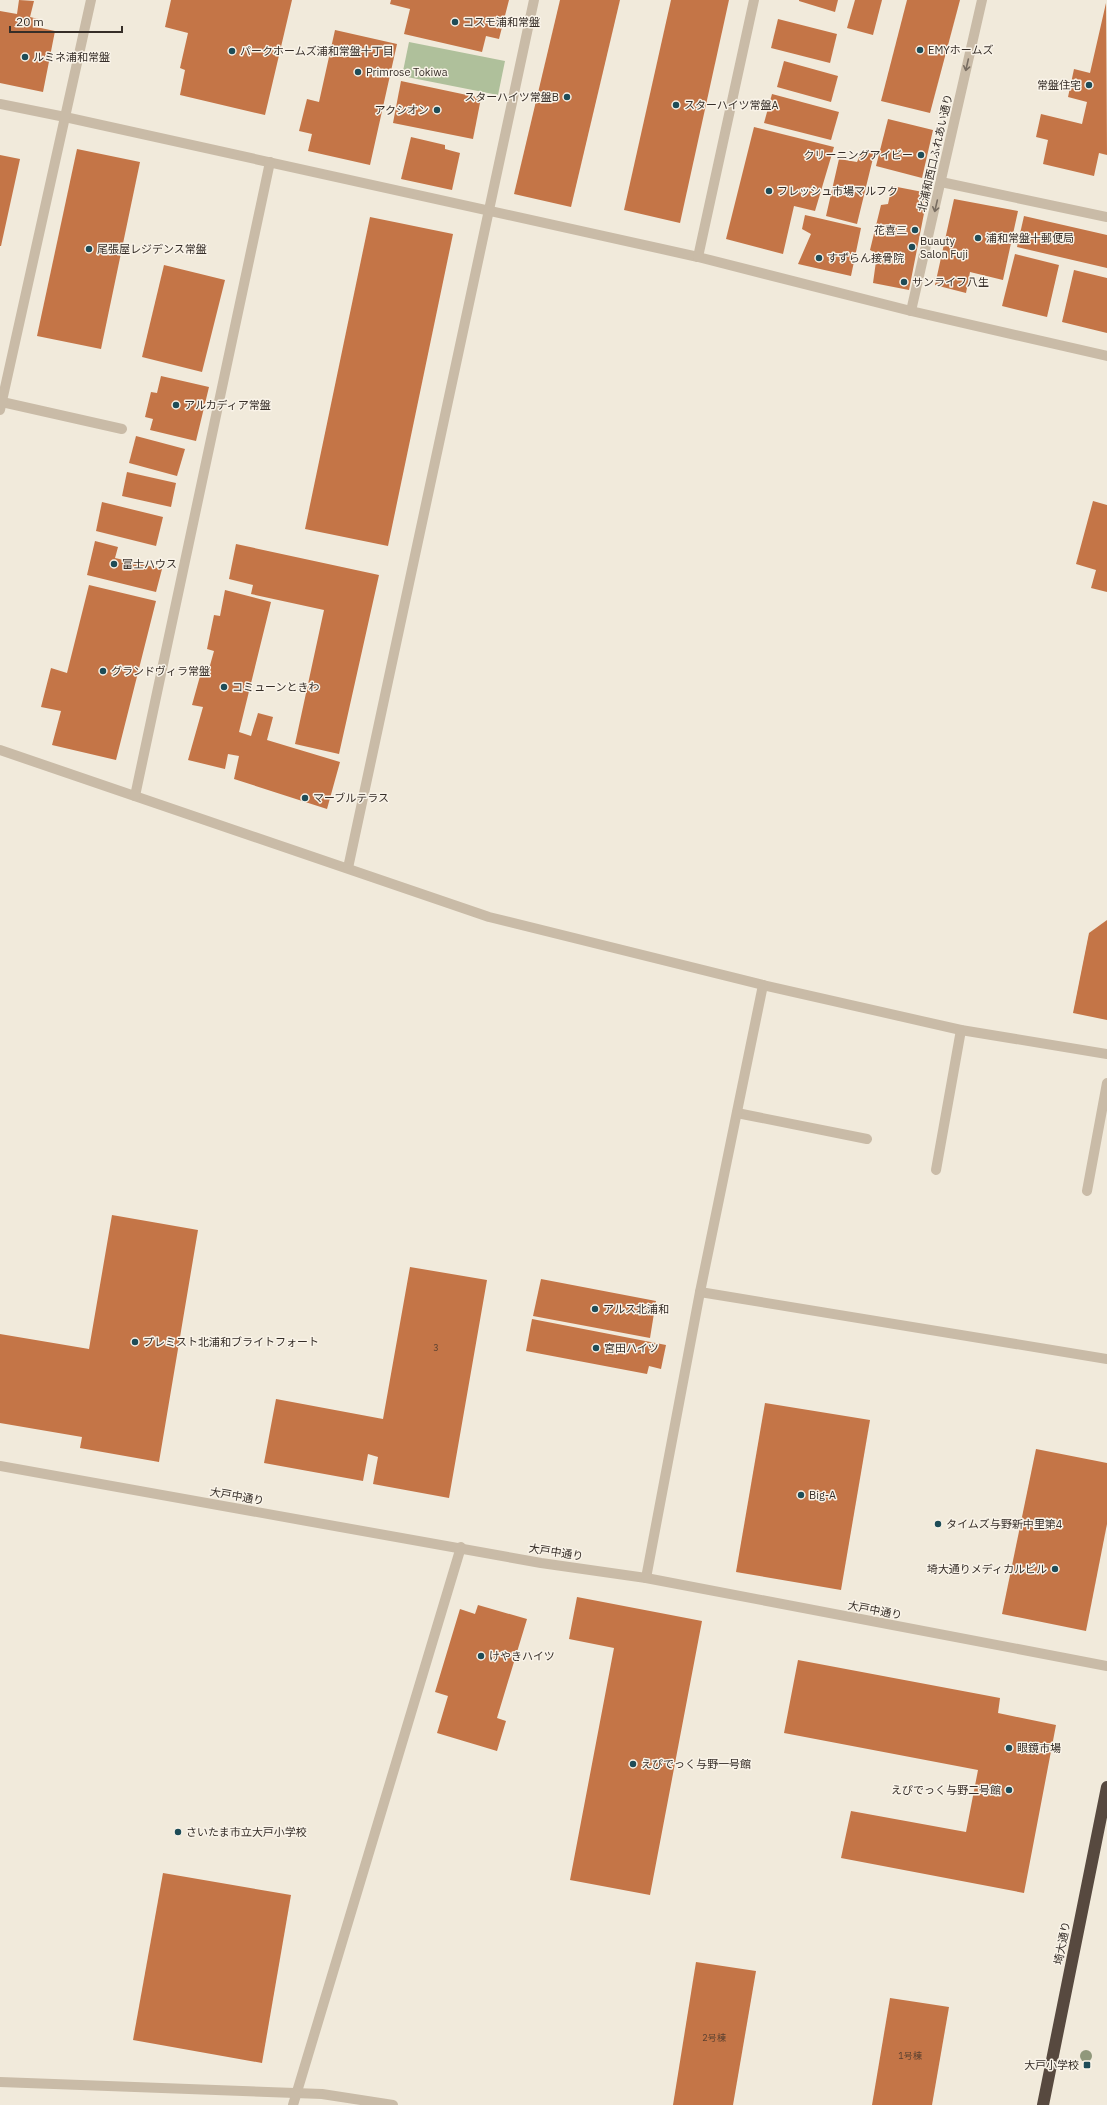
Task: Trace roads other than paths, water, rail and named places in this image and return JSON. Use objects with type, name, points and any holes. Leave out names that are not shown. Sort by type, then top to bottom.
[{"type":"highway","name":"埼大通り","points":[[1043,2105],[1107,1787]]},
{"type":"street","points":[[91,0],[1,406],[122,429]]},
{"type":"street","points":[[348,868],[487,211],[534,0]]},
{"type":"street","points":[[698,257],[754,0]]},
{"type":"street","name":"北浦和西口ふれあい通り","points":[[911,311],[942,182],[982,0]]},
{"type":"street","points":[[0,104],[65,117],[698,257],[911,311],[1107,356]]},
{"type":"street","points":[[135,796],[270,162]]},
{"type":"street","points":[[942,182],[1107,217]]},
{"type":"street","points":[[0,750],[489,917],[763,985],[960,1030],[1107,1054]]},
{"type":"street","points":[[646,1578],[700,1292],[763,985]]},
{"type":"street","points":[[936,1170],[960,1030]]},
{"type":"street","points":[[1087,1191],[1107,1083]]},
{"type":"street","points":[[736,1113],[867,1139]]},
{"type":"street","points":[[700,1292],[1107,1359]]},
{"type":"street","name":"大戸中通り","points":[[0,1466],[461,1547],[541,1563],[646,1578],[1107,1666]]},
{"type":"street","points":[[293,2105],[461,1547]]},
{"type":"street","points":[[0,2082],[322,2094],[393,2105]]},
{"type":"place","name":"コスモ浦和常盤","points":[[455,22]]},
{"type":"place","name":"EMYホームズ","points":[[920,50]]},
{"type":"place","name":"パークホームズ浦和常盤十丁目","points":[[232,51]]},
{"type":"place","name":"ルミネ浦和常盤","points":[[25,57]]},
{"type":"place","name":"Primrose Tokiwa","points":[[358,72]]},
{"type":"place","name":"常盤住宅","points":[[1089,85]]},
{"type":"place","name":"スターハイツ常盤B","points":[[567,97]]},
{"type":"place","name":"スターハイツ常盤A","points":[[676,105]]},
{"type":"place","name":"アクシオン","points":[[437,110]]},
{"type":"place","name":"クリーニングアイビー","points":[[921,155]]},
{"type":"place","name":"フレッシュ市場マルフク","points":[[769,191]]},
{"type":"place","name":"花喜三","points":[[915,230]]},
{"type":"place","name":"浦和常盤十郵便局","points":[[978,238]]},
{"type":"place","name":"Buauty Salon Fuji","points":[[912,247]]},
{"type":"place","name":"尾張屋レジデンス常盤","points":[[89,249]]},
{"type":"place","name":"すずらん接骨院","points":[[819,258]]},
{"type":"place","name":"サンライフ八生","points":[[904,282]]},
{"type":"place","name":"アルカディア常盤","points":[[176,405]]},
{"type":"place","name":"富士ハウス","points":[[114,564]]},
{"type":"place","name":"グランドヴィラ常盤","points":[[103,671]]},
{"type":"place","name":"コミューンときわ","points":[[224,687]]},
{"type":"place","name":"マーブルテラス","points":[[305,798]]},
{"type":"place","name":"アルス北浦和","points":[[595,1309]]},
{"type":"place","name":"プレミスト北浦和ブライトフォート","points":[[135,1342]]},
{"type":"place","name":"宮田ハイツ","points":[[596,1348]]},
{"type":"place","name":"Big-A","points":[[801,1495]]},
{"type":"place","name":"タイムズ与野新中里第4","points":[[938,1524]]},
{"type":"place","name":"埼大通りメディカルビル","points":[[1055,1569]]},
{"type":"place","name":"けやきハイツ","points":[[481,1656]]},
{"type":"place","name":"眼鏡市場","points":[[1009,1748]]},
{"type":"place","name":"えぴでっく与野一号館","points":[[633,1764]]},
{"type":"place","name":"えぴでっく与野二号館","points":[[1009,1790]]},
{"type":"place","name":"さいたま市立大戸小学校","points":[[178,1832]]},
{"type":"place","name":"大戸小学校","points":[[1087,2065]]}]
